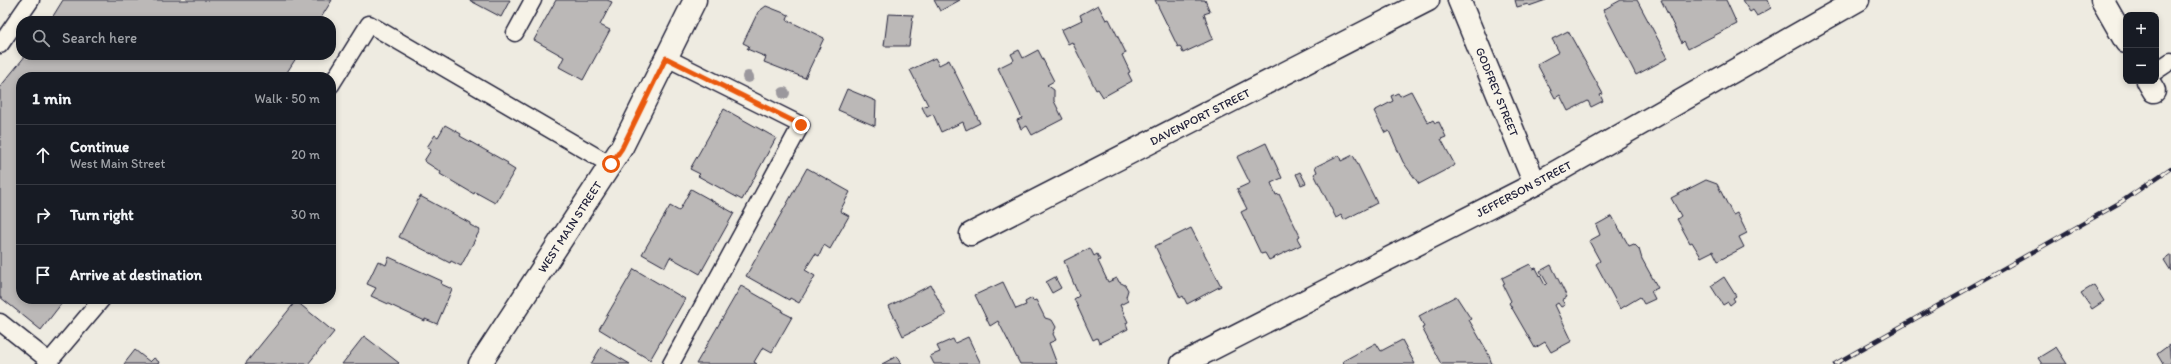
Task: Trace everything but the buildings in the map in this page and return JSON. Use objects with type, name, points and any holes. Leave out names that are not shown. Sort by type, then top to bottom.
[{"type":"street","name":"WEST MAIN STREET","points":[[480,364],[622,148],[695,0]]},
{"type":"street","name":"DAVENPORT STREET","points":[[971,234],[1428,0]]},
{"type":"street","name":"GODFREY STREET","points":[[1459,0],[1535,184]]},
{"type":"street","name":"JEFFERSON STREET","points":[[1182,364],[1535,184],[1858,0]]},
{"type":"street","points":[[2102,0],[2123,37]]},
{"type":"lane","points":[[20,16],[31,0]]},
{"type":"lane","points":[[515,33],[534,0]]},
{"type":"lane","points":[[0,45],[16,22]]},
{"type":"lane","points":[[336,77],[369,24],[611,164]]},
{"type":"lane","points":[[666,58],[801,125],[671,364]]},
{"type":"lane","points":[[2159,74],[2171,61]]},
{"type":"lane","points":[[0,322],[48,363],[98,304]]},
{"type":"railway","points":[[1835,364],[2121,202],[2171,168]]},
{"type":"route","points":[[611,164],[622,148],[666,58],[801,125]]}]
